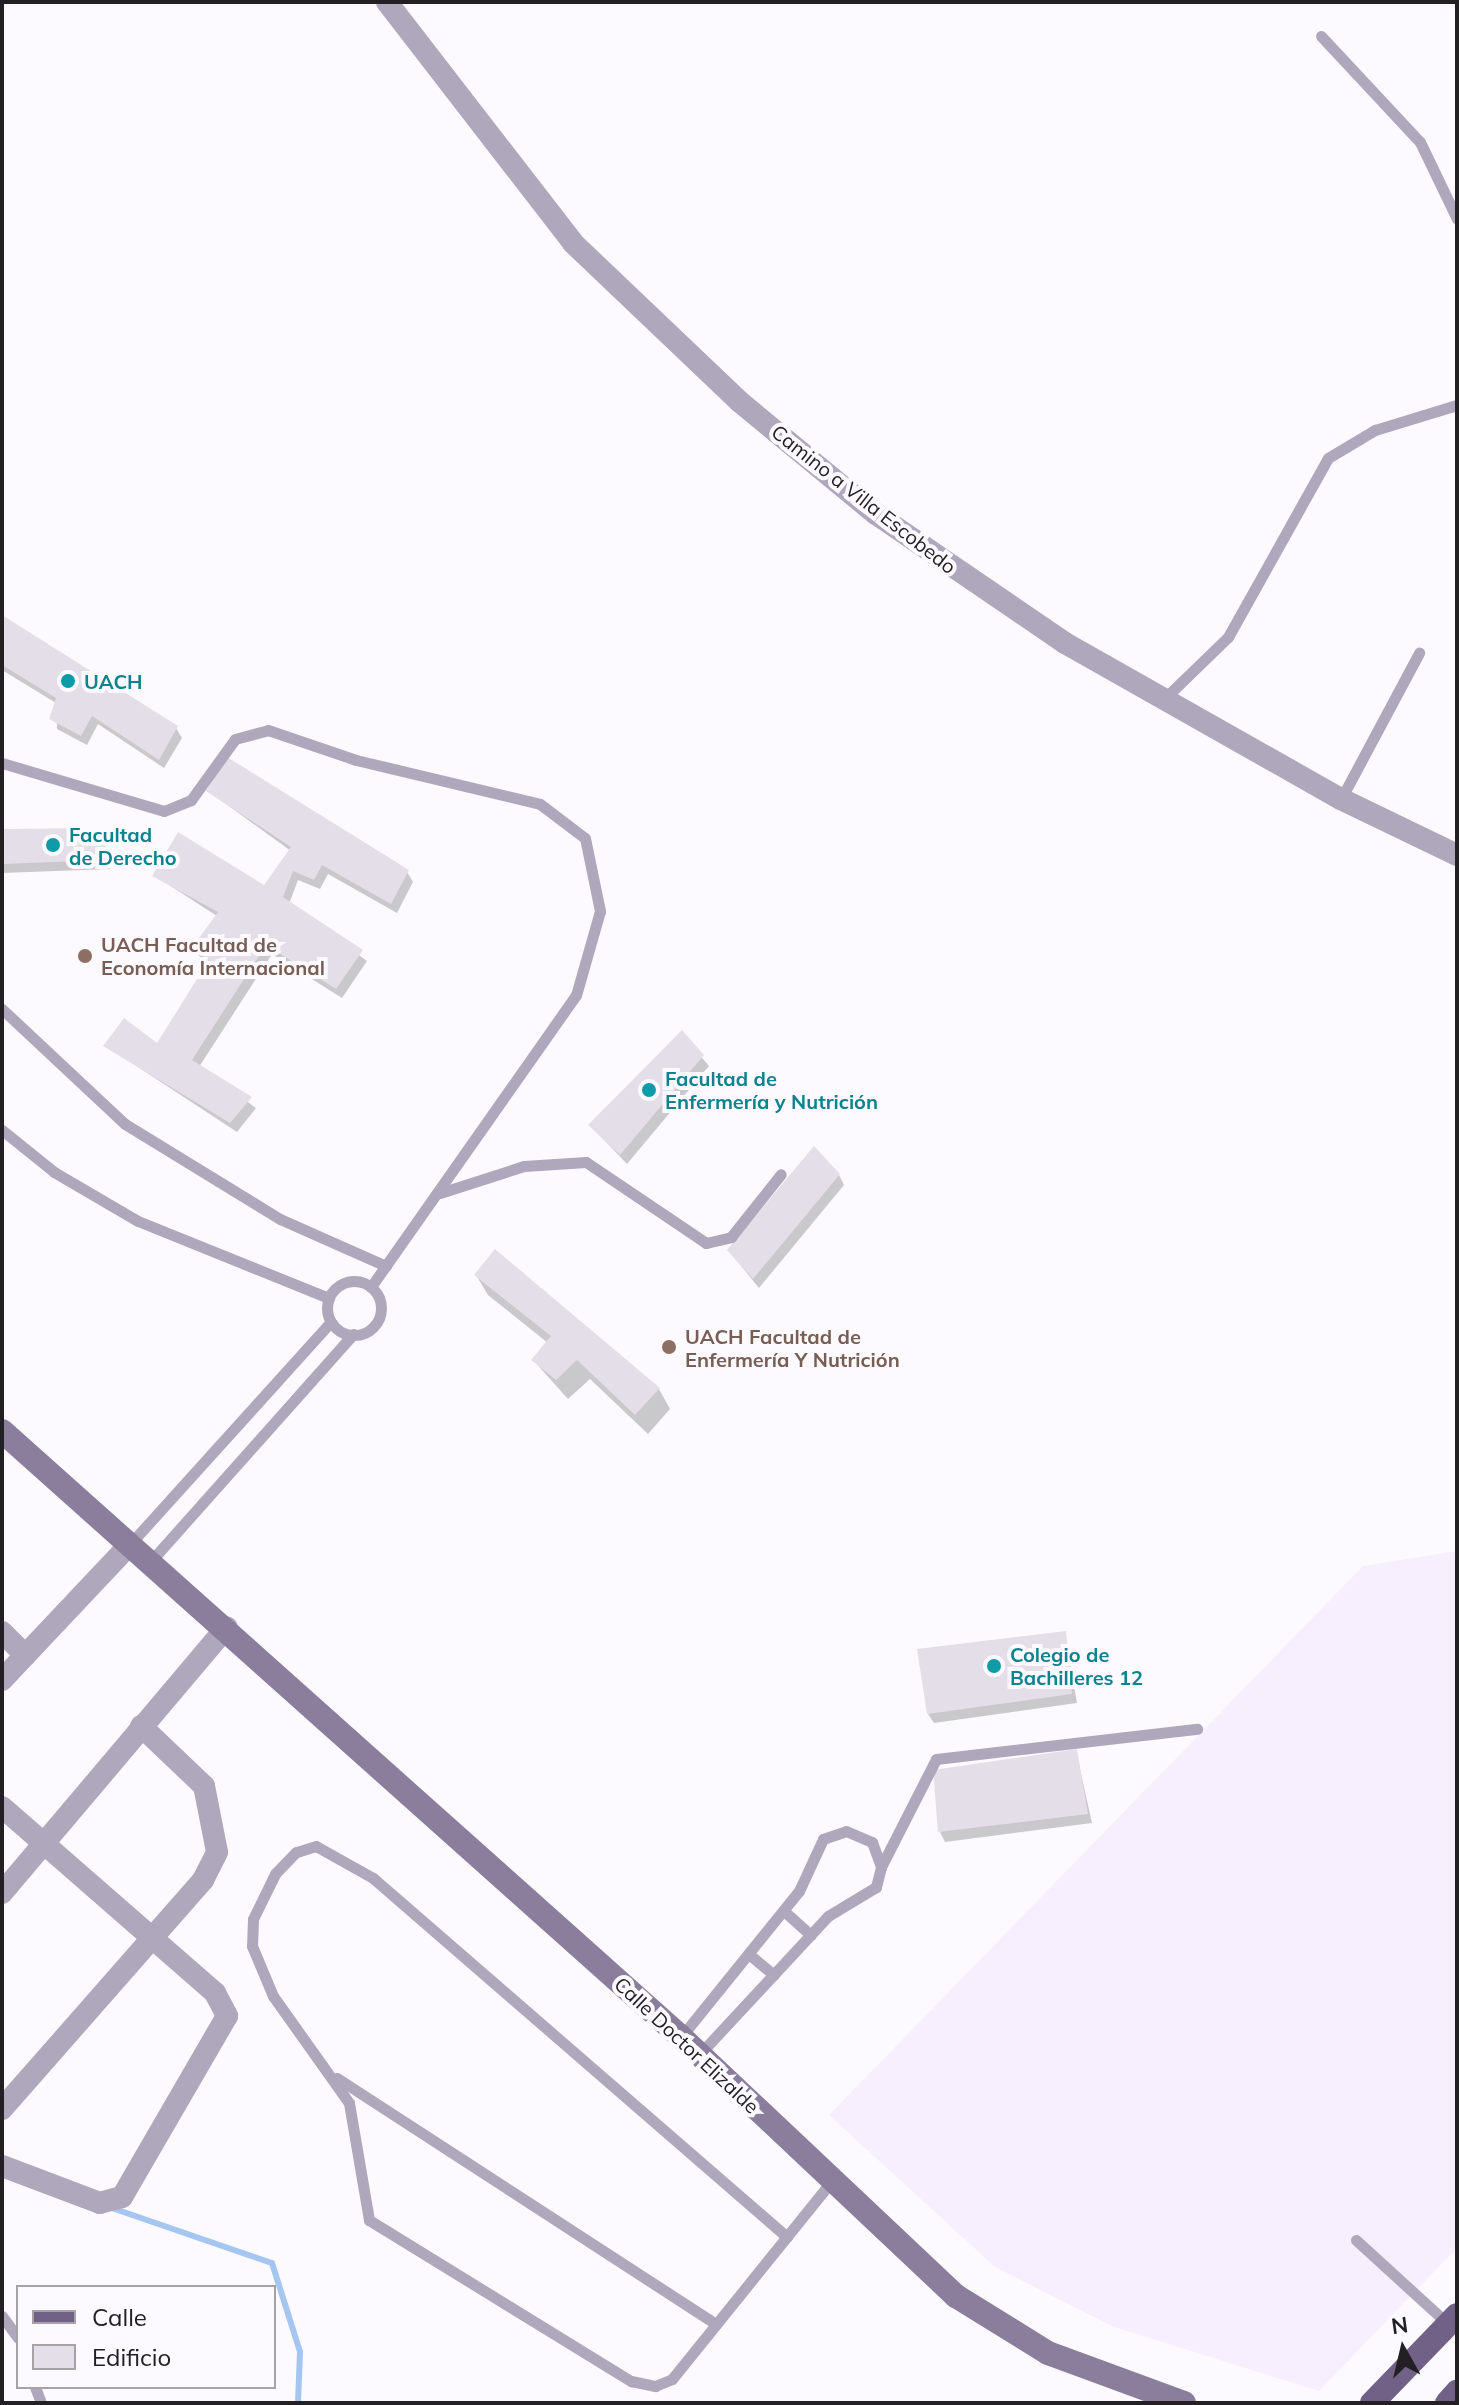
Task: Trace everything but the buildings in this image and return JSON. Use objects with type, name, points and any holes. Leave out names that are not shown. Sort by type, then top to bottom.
[{"type":"main road","points":[[1372,2403],[1452,2320]]},
{"type":"main road","points":[[1447,2403],[1457,2392]]},
{"type":"street","name":"Camino a Villa Escobedo","points":[[387,2],[573,243],[731,393],[916,544],[1163,700],[1341,799],[1457,855]]},
{"type":"street","name":"Calle Doctor Elizalde","points":[[2,1431],[227,1627],[681,2037],[832,2181],[991,2322],[1074,2365],[1184,2403]]},
{"type":"street","points":[[2,1680],[131,1543]]},
{"type":"street","points":[[2,1893],[227,1627]]},
{"type":"street","points":[[2,1632],[25,1655]]},
{"type":"street","points":[[2,2109],[203,1880],[217,1840],[199,1779],[141,1726]]},
{"type":"street","points":[[2,1807],[154,1939],[225,2007],[225,2025],[125,2192],[111,2203],[2,2166]]},
{"type":"lane","points":[[1321,36],[1420,142],[1457,219]]},
{"type":"lane","points":[[1163,700],[1228,637],[1328,458],[1375,430],[1457,405]]},
{"type":"lane","points":[[1341,799],[1419,653]]},
{"type":"lane","points":[[2,763],[164,811],[191,800],[235,739],[268,730],[356,760],[540,804],[579,830],[594,855],[600,911],[576,995],[371,1287]]},
{"type":"lane","points":[[2,1009],[125,1124],[280,1219],[386,1266]]},
{"type":"lane","points":[[2,1130],[54,1172],[138,1221],[329,1298]]},
{"type":"lane","points":[[439,1193],[524,1166],[586,1162],[695,1238],[719,1243],[781,1174]]},
{"type":"lane","points":[[329,1298],[348,1282],[371,1287]]},
{"type":"lane","points":[[151,1561],[353,1334],[379,1317],[371,1287]]},
{"type":"lane","points":[[131,1543],[331,1322],[329,1298]]},
{"type":"lane","points":[[331,1322],[353,1334]]},
{"type":"lane","points":[[699,2055],[811,1935],[876,1887],[881,1867],[936,1759],[1197,1729]]},
{"type":"lane","points":[[681,2037],[784,1911],[815,1848],[833,1833],[861,1833],[881,1867]]},
{"type":"lane","points":[[787,2237],[373,1878],[316,1846],[296,1852],[275,1874],[253,1919],[252,1946],[273,1996],[337,2078],[353,2114],[363,2209],[376,2228],[642,2384],[672,2379],[716,2324],[787,2237],[832,2181]]},
{"type":"lane","points":[[784,1911],[811,1935]]},
{"type":"lane","points":[[750,1955],[774,1975]]},
{"type":"lane","points":[[337,2078],[716,2324]]},
{"type":"lane","points":[[1356,2240],[1452,2320]]},
{"type":"lane","points":[[2,2316],[16,2335]]},
{"type":"shaded area","points":[[1457,1551],[1457,2248],[1319,2391],[1114,2327],[995,2267],[829,2115],[1363,1566]]},
{"type":"waterway","points":[[112,2208],[272,2263],[300,2352],[298,2403]]},
{"type":"place","name":"UACH","points":[[68,681]]},
{"type":"place","name":"Facultad de Derecho","points":[[53,845]]},
{"type":"place","name":"UACH Facultad de Economía Internacional","points":[[85,956]]},
{"type":"place","name":"Facultad de Enfermería y Nutrición","points":[[649,1090]]},
{"type":"place","name":"UACH Facultad de Enfermería Y Nutrición","points":[[669,1347]]},
{"type":"place","name":"Colegio de Bachilleres 12","points":[[994,1666]]}]
